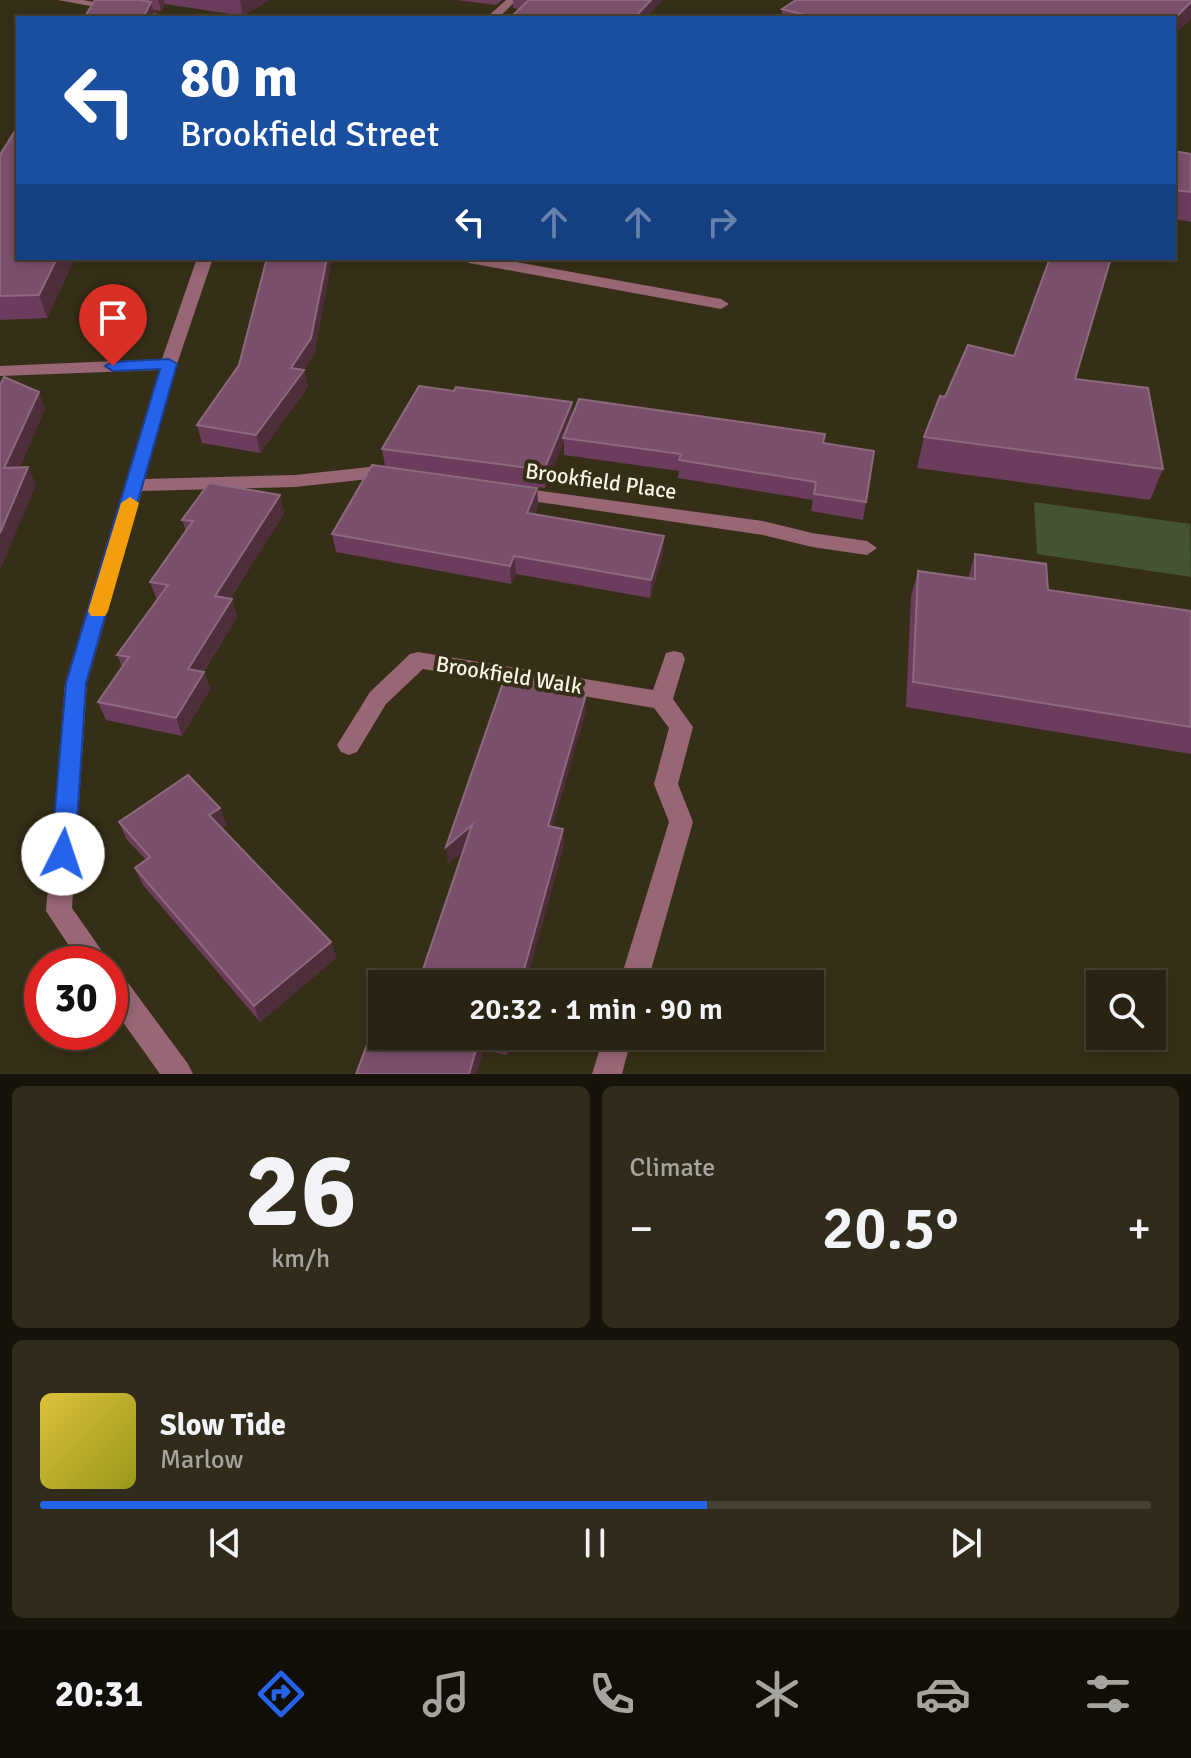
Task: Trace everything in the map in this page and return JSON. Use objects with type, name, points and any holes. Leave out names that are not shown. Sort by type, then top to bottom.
[{"type":"street","points":[[63,0],[162,16]]},
{"type":"street","points":[[493,16],[512,0]]},
{"type":"street","points":[[85,16],[99,6]]},
{"type":"street","points":[[84,946],[59,911],[76,683],[169,364],[204,260]]},
{"type":"street","points":[[480,260],[721,304]]},
{"type":"street","points":[[0,371],[169,364]]},
{"type":"street","points":[[136,485],[295,481],[369,473],[416,479]]},
{"type":"street","name":"Brookfield Place","points":[[494,490],[763,528],[812,540],[867,548]]},
{"type":"street","points":[[637,970],[681,822],[666,784],[681,727],[661,700],[674,659]]},
{"type":"street","name":"Brookfield Walk","points":[[349,745],[378,698],[418,660],[661,700]]},
{"type":"street","points":[[128,1006],[178,1074]]},
{"type":"street","points":[[607,1074],[614,1050]]},
{"type":"green space","points":[[1034,502],[1190,524],[1191,577],[1037,554]]},
{"type":"building","points":[[95,0],[151,2],[144,16],[85,16]]},
{"type":"building","points":[[529,0],[651,0],[636,16],[512,16]]},
{"type":"building","points":[[796,0],[1191,0],[1176,17],[808,16],[782,9]]},
{"type":"building","points":[[16,129],[16,260],[56,260],[39,295],[0,296],[0,155]]},
{"type":"building","points":[[1176,151],[1191,154],[1191,192],[1176,190]]},
{"type":"building","points":[[266,260],[327,260],[311,338],[291,368],[304,370],[256,435],[197,425],[239,365]]},
{"type":"building","points":[[1049,260],[1110,260],[1075,379],[1148,388],[1163,469],[924,437],[940,396],[945,397],[968,345],[1014,356]]},
{"type":"building","points":[[4,377],[39,392],[4,468],[28,467],[0,533],[0,385]]},
{"type":"building","points":[[419,386],[454,391],[456,387],[572,402],[544,470],[382,449]]},
{"type":"building","points":[[579,399],[825,434],[823,443],[874,451],[866,502],[814,494],[816,482],[679,460],[681,454],[563,438]]},
{"type":"building","points":[[372,465],[537,488],[527,513],[664,536],[651,580],[514,556],[510,566],[332,534]]},
{"type":"building","points":[[209,483],[280,495],[215,596],[232,599],[188,669],[204,672],[176,718],[98,702],[129,657],[117,655],[168,585],[150,582],[193,521],[182,520]]},
{"type":"building","points":[[975,554],[1046,564],[1048,590],[1191,611],[1191,727],[913,682],[918,571],[975,579]]},
{"type":"building","points":[[504,680],[586,694],[548,826],[563,829],[524,970],[423,970],[472,825],[446,847]]},
{"type":"building","points":[[188,775],[220,808],[209,815],[331,942],[254,1006],[135,868],[150,857],[119,822]]},
{"type":"building","points":[[368,1042],[368,1050],[476,1050],[469,1074],[356,1074]]},
{"type":"slow traffic","points":[[98,611],[130,503]]},
{"type":"route","points":[[63,854],[76,683],[169,364],[113,366]]}]
